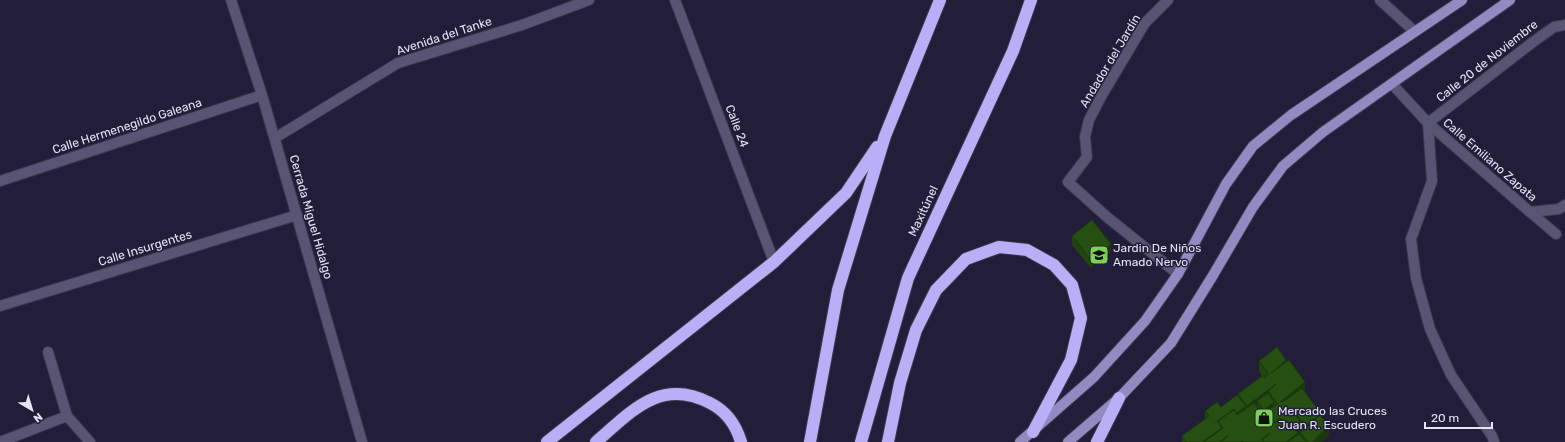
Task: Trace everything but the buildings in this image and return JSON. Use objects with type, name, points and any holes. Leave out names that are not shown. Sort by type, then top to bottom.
[{"type":"highway","points":[[810,442],[838,290],[885,136],[940,0]]},
{"type":"highway","name":"Maxitúnel","points":[[861,442],[863,430],[908,278],[1012,51],[1031,0]]},
{"type":"highway","points":[[547,442],[774,262],[846,193],[885,136]]},
{"type":"highway","points":[[888,442],[900,383],[916,330],[936,290],[966,259],[999,247],[1027,250],[1054,265],[1072,285],[1081,318],[1071,360],[1033,432]]},
{"type":"highway","points":[[596,442],[641,404],[671,392],[696,396],[721,409],[737,429],[741,442]]},
{"type":"highway","points":[[1097,442],[1119,398]]},
{"type":"main road","points":[[1020,442],[1033,432],[1104,366],[1145,321],[1178,274],[1226,184],[1253,146],[1291,115],[1462,0]]},
{"type":"main road","points":[[1068,442],[1119,398],[1171,343],[1253,207],[1283,166],[1323,132],[1510,0]]},
{"type":"street","name":"Cerrada Miguel Hidalgo","points":[[231,0],[275,138],[362,442]]},
{"type":"street","name":"Avenida del Tanke","points":[[275,138],[398,63],[522,25],[589,0]]},
{"type":"street","name":"Calle 24","points":[[675,0],[774,262]]},
{"type":"street","name":"Andador del Jardín","points":[[1168,0],[1146,23],[1102,95],[1089,120],[1085,137],[1087,157],[1068,182],[1107,217],[1178,274]]},
{"type":"street","points":[[1380,0],[1414,31]]},
{"type":"street","name":"Calle 20 de Noviembre","points":[[1428,123],[1533,42],[1554,27],[1565,25]]},
{"type":"street","name":"Calle Emiliano Zapata","points":[[1392,84],[1428,123],[1530,212],[1559,209],[1565,205]]},
{"type":"street","name":"Calle Hermenegildo Galeana","points":[[0,181],[262,95]]},
{"type":"street","points":[[1428,123],[1432,181],[1411,238],[1416,278],[1430,329],[1451,375],[1492,436],[1494,442]]},
{"type":"street","points":[[1530,212],[1556,234]]},
{"type":"street","name":"Calle Insurgentes","points":[[0,306],[297,215]]},
{"type":"street","points":[[48,352],[67,416],[90,442]]},
{"type":"street","points":[[0,442],[67,416]]},
{"type":"place","name":"Jardin De Niños Amado Nervo","points":[[1099,255]]},
{"type":"place","name":"Mercado las Cruces Juan R. Escudero","points":[[1264,418]]}]
